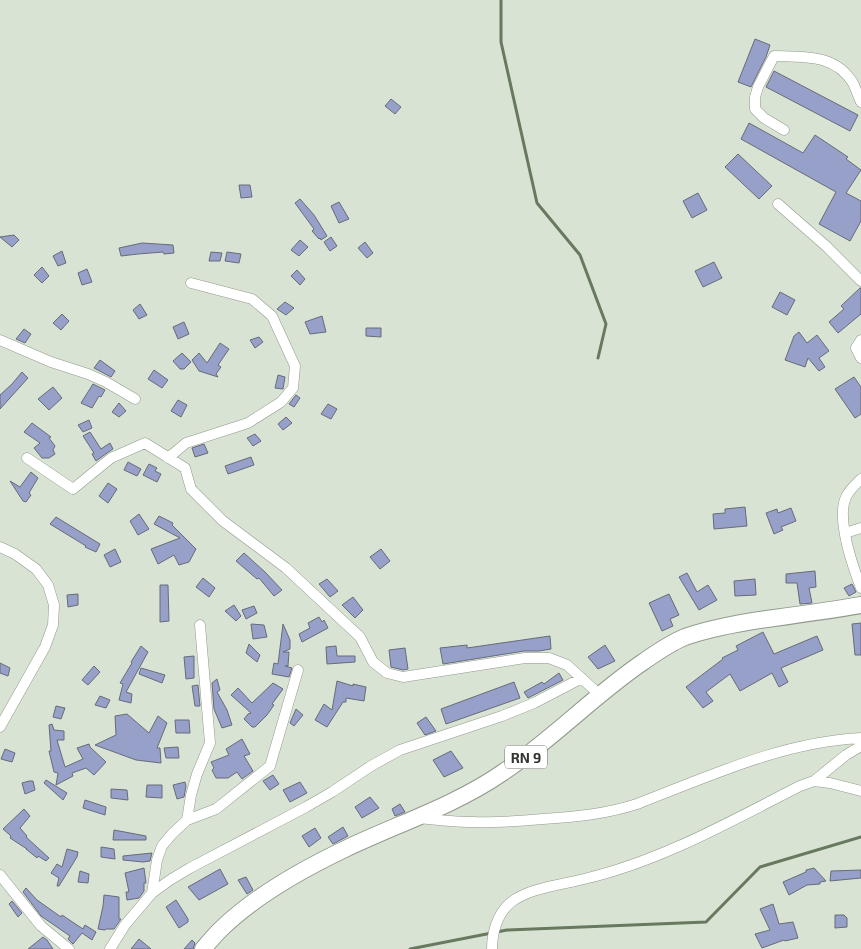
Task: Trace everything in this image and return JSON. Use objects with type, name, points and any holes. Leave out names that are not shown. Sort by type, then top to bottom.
[{"type":"main road","name":"RN 9","points":[[203,949],[221,929],[244,909],[308,868],[477,789],[502,773],[532,752],[600,695],[660,650],[684,638],[714,628],[861,605]]},
{"type":"street","points":[[784,130],[764,118],[755,109],[755,96],[758,87],[774,56],[819,58],[838,67],[853,83],[861,102]]},
{"type":"street","points":[[778,204],[860,279]]},
{"type":"street","points":[[168,458],[186,443],[248,423],[282,402],[293,388],[295,366],[272,316],[252,299],[191,283]]},
{"type":"street","points":[[0,340],[51,362],[88,374],[106,382],[135,400]]},
{"type":"street","points":[[861,340],[856,348],[861,358]]},
{"type":"street","points":[[27,458],[73,489],[110,458],[145,444],[185,468],[191,489],[216,515],[286,568],[360,637],[374,662],[387,673],[403,677],[525,658],[549,658],[567,665],[600,695]]},
{"type":"street","points":[[861,479],[846,497],[843,508],[845,534],[861,588]]},
{"type":"street","points":[[845,534],[861,528]]},
{"type":"street","points":[[0,547],[15,554],[36,569],[48,585],[54,605],[53,625],[45,647],[0,727]]},
{"type":"street","points":[[187,820],[191,795],[210,743],[200,625]]},
{"type":"street","points":[[152,893],[157,860],[162,846],[172,834],[187,820],[216,809],[270,766],[298,670]]},
{"type":"street","points":[[110,949],[125,925],[152,893],[190,868],[306,807],[400,750],[502,716],[534,703],[582,678]]},
{"type":"street","points":[[417,817],[472,822],[497,822],[580,816],[619,810],[748,761],[811,744],[861,738]]},
{"type":"street","points":[[492,949],[492,938],[500,917],[509,904],[522,896],[539,890],[595,877],[647,859],[814,781],[846,755],[861,746]]},
{"type":"street","points":[[814,781],[846,786],[861,791]]},
{"type":"street","points":[[0,875],[41,926],[68,949]]},
{"type":"building","points":[[755,39],[770,45],[751,87],[738,82]]},
{"type":"building","points":[[774,71],[858,115],[850,131],[766,87]]},
{"type":"building","points":[[391,99],[401,107],[395,114],[385,106]]},
{"type":"building","points":[[749,123],[803,153],[815,135],[848,157],[846,159],[861,170],[846,193],[861,201],[861,221],[850,241],[819,224],[836,192],[741,139]]},
{"type":"building","points":[[738,154],[772,186],[759,199],[725,167]]},
{"type":"building","points":[[239,185],[250,185],[252,197],[241,198]]},
{"type":"building","points":[[698,193],[707,210],[692,218],[683,201]]},
{"type":"building","points":[[300,199],[314,215],[327,236],[321,240],[312,231],[314,229],[295,203]]},
{"type":"building","points":[[339,202],[349,219],[339,223],[331,206]]},
{"type":"building","points":[[14,235],[19,240],[12,247],[0,237]]},
{"type":"building","points":[[331,237],[337,246],[330,251],[324,242]]},
{"type":"building","points":[[300,240],[308,247],[299,256],[291,250]]},
{"type":"building","points":[[365,242],[373,253],[367,258],[358,248]]},
{"type":"building","points":[[142,243],[173,245],[174,253],[164,254],[163,252],[121,256],[119,248]]},
{"type":"building","points":[[62,251],[66,263],[58,266],[53,256]]},
{"type":"building","points":[[211,252],[222,253],[220,261],[209,261]]},
{"type":"building","points":[[227,252],[241,254],[239,263],[225,261]]},
{"type":"building","points":[[714,262],[722,278],[703,287],[695,271]]},
{"type":"building","points":[[42,267],[49,276],[42,283],[34,275]]},
{"type":"building","points":[[87,269],[92,282],[82,285],[78,273]]},
{"type":"building","points":[[297,270],[305,279],[300,285],[291,276]]},
{"type":"building","points":[[860,288],[861,314],[838,333],[829,322],[844,309],[841,306]]},
{"type":"building","points":[[780,292],[795,300],[787,315],[772,307]]},
{"type":"building","points":[[285,302],[294,308],[286,315],[277,309]]},
{"type":"building","points":[[140,304],[147,315],[139,319],[133,310]]},
{"type":"building","points":[[62,314],[69,321],[61,330],[53,323]]},
{"type":"building","points":[[322,316],[326,332],[310,334],[305,322]]},
{"type":"building","points":[[184,322],[189,334],[178,339],[173,327]]},
{"type":"building","points":[[366,328],[381,328],[381,337],[366,336]]},
{"type":"building","points":[[24,329],[31,334],[25,343],[16,339]]},
{"type":"building","points":[[799,332],[807,343],[817,335],[829,351],[819,358],[825,367],[819,371],[808,358],[805,367],[785,360],[794,336]]},
{"type":"building","points":[[259,337],[263,342],[255,348],[250,340]]},
{"type":"building","points":[[220,343],[229,349],[218,365],[221,367],[216,374],[218,377],[199,371],[192,360],[199,353],[207,363]]},
{"type":"building","points":[[182,353],[191,362],[184,369],[180,369],[173,361]]},
{"type":"building","points":[[100,360],[115,371],[111,377],[94,368]]},
{"type":"building","points":[[154,370],[168,380],[162,388],[148,379]]},
{"type":"building","points":[[22,372],[28,378],[0,409],[0,395]]},
{"type":"building","points":[[278,375],[285,377],[283,389],[275,388]]},
{"type":"building","points":[[854,377],[861,387],[861,414],[855,418],[835,389]]},
{"type":"building","points":[[93,384],[105,390],[92,408],[81,403]]},
{"type":"building","points":[[53,387],[62,398],[49,410],[38,399]]},
{"type":"building","points":[[296,395],[300,398],[294,407],[289,404]]},
{"type":"building","points":[[178,400],[187,405],[181,417],[171,411]]},
{"type":"building","points":[[119,403],[126,411],[119,417],[112,412]]},
{"type":"building","points":[[328,404],[337,409],[331,419],[321,414]]},
{"type":"building","points":[[286,417],[292,423],[283,430],[278,424]]},
{"type":"building","points":[[89,420],[92,428],[83,432],[78,425]]},
{"type":"building","points":[[32,423],[51,437],[49,438],[55,446],[53,450],[55,454],[49,458],[42,458],[34,448],[40,443],[24,432]]},
{"type":"building","points":[[90,432],[101,449],[110,443],[113,449],[96,461],[92,454],[94,453],[83,436]]},
{"type":"building","points":[[255,434],[261,441],[253,446],[247,438]]},
{"type":"building","points":[[204,444],[208,453],[195,457],[192,448]]},
{"type":"building","points":[[251,457],[254,465],[228,474],[225,466]]},
{"type":"building","points":[[128,462],[141,469],[137,476],[124,470]]},
{"type":"building","points":[[149,464],[157,468],[155,471],[161,474],[157,482],[143,475]]},
{"type":"building","points":[[31,472],[38,478],[26,502],[23,501],[10,481],[20,487]]},
{"type":"building","points":[[108,483],[117,489],[108,503],[99,496]]},
{"type":"building","points":[[745,507],[747,526],[714,529],[713,514],[725,513],[725,509]]},
{"type":"building","points":[[791,508],[796,521],[781,527],[783,530],[774,534],[766,513],[777,509],[778,513]]},
{"type":"building","points":[[139,514],[149,529],[138,535],[130,521]]},
{"type":"building","points":[[159,516],[173,523],[172,525],[196,549],[189,562],[179,565],[174,555],[158,564],[151,549],[180,538],[154,524]]},
{"type":"building","points":[[56,517],[100,544],[96,552],[50,524]]},
{"type":"building","points":[[115,549],[121,562],[110,567],[104,555]]},
{"type":"building","points":[[381,549],[390,561],[380,569],[370,557]]},
{"type":"building","points":[[244,553],[282,590],[274,596],[259,578],[257,579],[236,561]]},
{"type":"building","points":[[815,571],[816,587],[809,588],[812,603],[800,604],[797,583],[786,583],[786,574]]},
{"type":"building","points":[[687,573],[697,592],[708,585],[717,600],[699,610],[679,577]]},
{"type":"building","points":[[203,578],[215,588],[209,597],[196,587]]},
{"type":"building","points":[[327,579],[338,591],[330,597],[319,584]]},
{"type":"building","points":[[755,579],[756,595],[735,596],[734,581]]},
{"type":"building","points":[[852,584],[856,592],[849,596],[844,588]]},
{"type":"building","points":[[160,585],[168,585],[169,621],[160,622]]},
{"type":"building","points":[[78,594],[78,605],[68,607],[67,595]]},
{"type":"building","points":[[669,594],[679,615],[670,619],[673,626],[662,631],[649,603]]},
{"type":"building","points":[[353,597],[363,610],[355,618],[342,605]]},
{"type":"building","points":[[234,605],[241,616],[236,621],[225,611]]},
{"type":"building","points":[[254,606],[257,613],[246,619],[242,610]]},
{"type":"building","points":[[319,617],[322,622],[324,620],[328,628],[302,642],[299,634],[310,628],[308,623]]},
{"type":"building","points":[[861,623],[861,655],[855,655],[852,624]]},
{"type":"building","points":[[251,624],[264,625],[267,637],[253,639]]},
{"type":"building","points":[[283,624],[290,640],[290,649],[283,652],[289,652],[288,666],[285,666],[292,668],[289,677],[272,674],[274,663],[278,664]]},
{"type":"building","points":[[763,632],[774,654],[817,636],[823,650],[781,668],[788,682],[779,687],[772,673],[740,691],[730,674],[706,692],[713,701],[703,708],[686,687],[722,658],[738,650],[736,646]]},
{"type":"building","points":[[550,636],[551,649],[524,651],[443,664],[440,648],[467,645],[467,648]]},
{"type":"building","points":[[249,644],[260,655],[257,662],[246,653]]},
{"type":"building","points":[[605,645],[615,661],[598,669],[588,657]]},
{"type":"building","points":[[141,646],[148,652],[126,692],[132,694],[131,703],[119,700],[123,684],[120,683]]},
{"type":"building","points":[[336,646],[337,656],[355,656],[355,662],[327,664],[326,647]]},
{"type":"building","points":[[405,648],[408,669],[403,670],[391,667],[389,650]]},
{"type":"building","points":[[194,656],[194,678],[186,679],[184,657]]},
{"type":"building","points":[[0,663],[10,668],[8,676],[0,673]]},
{"type":"building","points":[[94,666],[100,672],[88,685],[82,680]]},
{"type":"building","points":[[141,668],[165,675],[162,683],[139,674]]},
{"type":"building","points":[[559,673],[563,680],[528,698],[524,692],[542,682],[544,684]]},
{"type":"building","points":[[217,679],[220,690],[217,692],[227,710],[232,725],[222,728],[214,709],[212,683]]},
{"type":"building","points":[[337,681],[353,686],[353,684],[366,687],[364,701],[346,698],[346,702],[343,702],[327,727],[315,720],[324,704],[332,710]]},
{"type":"building","points":[[514,682],[520,698],[446,724],[441,709]]},
{"type":"building","points":[[273,683],[283,689],[272,704],[274,705],[267,715],[255,727],[252,727],[244,719],[251,713],[231,695],[238,688],[252,703]]},
{"type":"building","points":[[198,685],[200,706],[195,706],[192,686]]},
{"type":"building","points":[[100,696],[110,700],[106,708],[95,705]]},
{"type":"building","points":[[56,706],[65,708],[61,719],[53,717]]},
{"type":"building","points":[[296,709],[303,715],[294,726],[290,723]]},
{"type":"building","points":[[127,714],[149,733],[158,716],[167,723],[157,748],[160,748],[161,763],[136,760],[95,745],[116,735],[115,716]]},
{"type":"building","points":[[426,717],[436,731],[425,735],[417,723]]},
{"type":"building","points":[[175,720],[189,720],[190,733],[176,733]]},
{"type":"building","points":[[52,724],[54,730],[64,731],[64,740],[57,740],[65,767],[83,759],[77,748],[89,744],[106,762],[94,775],[86,768],[72,773],[73,776],[56,785],[58,773],[54,772],[49,751],[51,751],[49,725]]},
{"type":"building","points":[[242,739],[250,754],[244,756],[253,771],[242,779],[237,772],[228,778],[216,778],[211,762],[229,755],[226,749]]},
{"type":"building","points":[[178,747],[179,758],[166,758],[164,748]]},
{"type":"building","points":[[5,749],[15,753],[12,762],[1,759]]},
{"type":"building","points":[[451,751],[463,768],[444,777],[433,760]]},
{"type":"building","points":[[273,775],[279,784],[270,790],[263,781]]},
{"type":"building","points":[[46,780],[67,793],[63,800],[44,783]]},
{"type":"building","points":[[33,781],[35,790],[25,794],[22,783]]},
{"type":"building","points":[[185,782],[184,797],[177,799],[173,785]]},
{"type":"building","points":[[300,782],[307,793],[290,802],[283,790]]},
{"type":"building","points":[[147,785],[162,785],[162,798],[146,797]]},
{"type":"building","points":[[111,789],[127,790],[128,800],[111,798]]},
{"type":"building","points":[[370,797],[379,808],[362,818],[355,807]]},
{"type":"building","points":[[85,800],[106,807],[105,815],[83,808]]},
{"type":"building","points":[[400,804],[405,812],[395,816],[392,809]]},
{"type":"building","points":[[24,809],[30,816],[20,828],[26,837],[49,858],[46,861],[38,856],[37,858],[10,838],[11,836],[3,829]]},
{"type":"building","points":[[343,827],[348,836],[333,844],[328,837]]},
{"type":"building","points":[[315,828],[321,838],[309,847],[302,836]]},
{"type":"building","points":[[114,830],[146,836],[146,840],[113,840]]},
{"type":"building","points":[[101,847],[114,849],[115,859],[101,857]]},
{"type":"building","points":[[67,849],[78,852],[77,857],[59,886],[57,886],[59,878],[51,873],[57,864],[62,867]]},
{"type":"building","points":[[152,853],[150,861],[123,860],[123,856]]},
{"type":"building","points":[[144,868],[146,883],[144,883],[144,891],[139,898],[127,900],[126,892],[129,892],[125,873]]},
{"type":"building","points":[[814,868],[826,881],[820,882],[820,884],[807,885],[789,895],[783,882]]},
{"type":"building","points":[[220,869],[228,884],[199,900],[188,887]]},
{"type":"building","points":[[861,870],[861,878],[830,881],[831,871]]},
{"type":"building","points":[[80,871],[89,874],[88,883],[78,882]]},
{"type":"building","points":[[246,877],[253,890],[247,894],[238,880]]},
{"type":"building","points":[[26,888],[37,900],[61,917],[62,915],[83,929],[85,925],[96,932],[92,940],[82,933],[73,944],[68,939],[70,936],[41,916],[23,892]]},
{"type":"building","points":[[104,895],[119,897],[119,919],[121,919],[114,929],[98,929]]},
{"type":"building","points":[[176,900],[188,919],[188,922],[179,928],[166,907]]},
{"type":"building","points":[[12,901],[22,913],[18,917],[9,904]]},
{"type":"building","points":[[773,904],[779,924],[793,922],[798,938],[784,940],[762,948],[755,934],[770,930],[760,909]]},
{"type":"building","points":[[835,915],[844,915],[847,918],[847,927],[835,928]]},
{"type":"building","points":[[43,937],[53,949],[28,949]]},
{"type":"building","points":[[139,939],[151,949],[131,949]]},
{"type":"building","points":[[192,940],[195,943],[193,949],[184,949]]},
{"type":"waterway","points":[[501,0],[501,42],[537,203],[580,255],[606,324],[598,358]]},
{"type":"waterway","points":[[410,949],[507,930],[706,922],[760,867],[861,837]]}]
